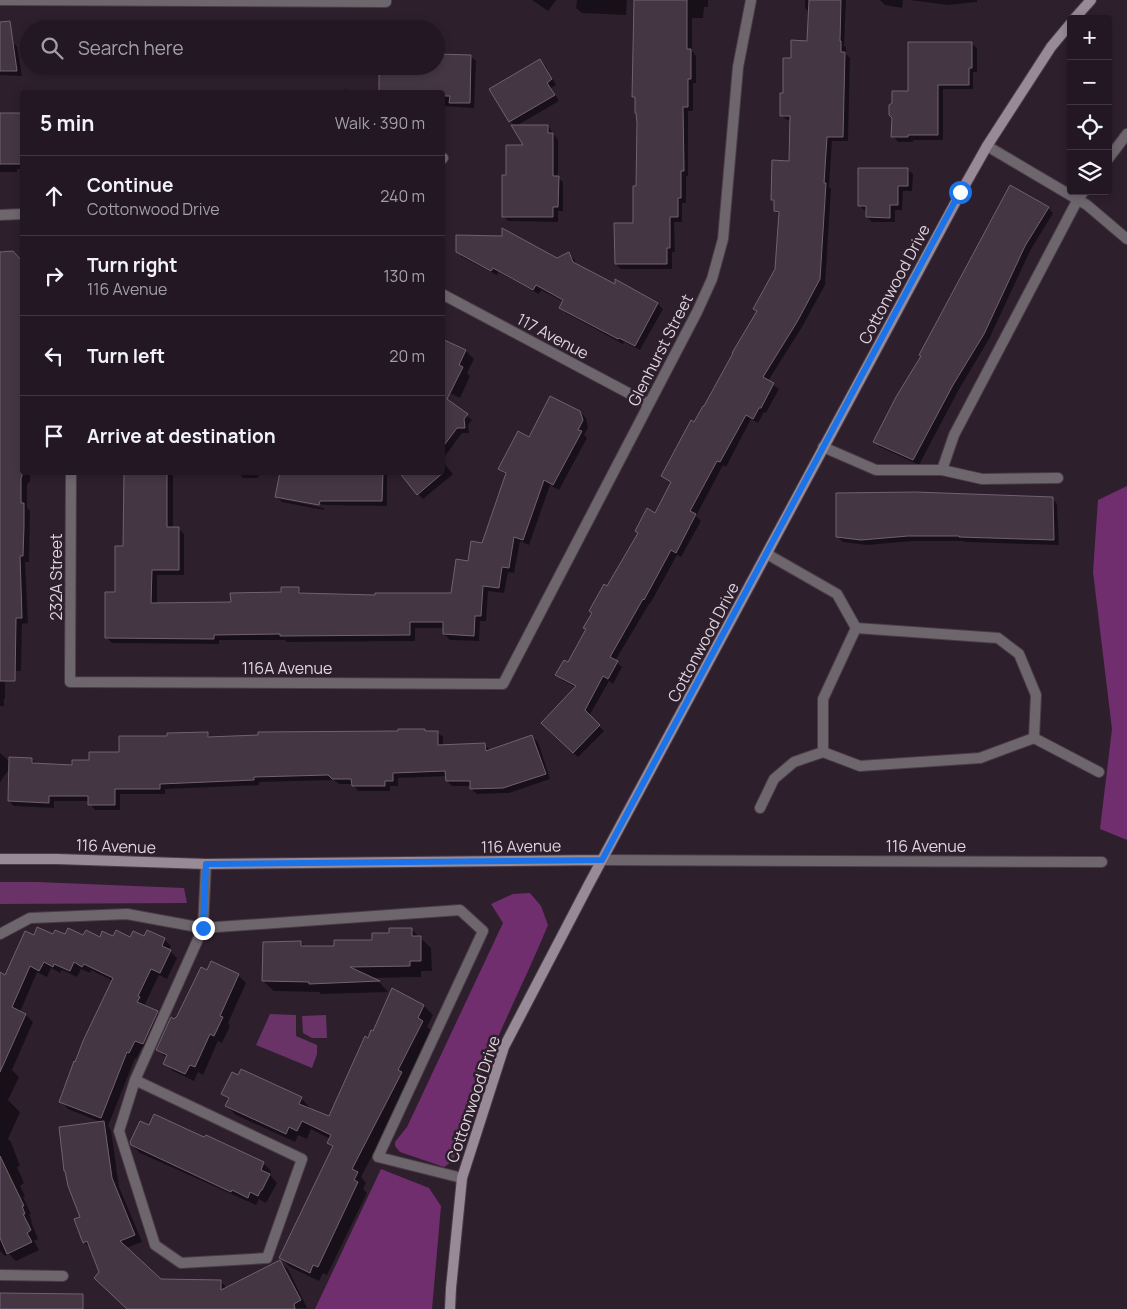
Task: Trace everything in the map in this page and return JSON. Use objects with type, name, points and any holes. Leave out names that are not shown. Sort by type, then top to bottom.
[{"type":"street","points":[[0,0],[386,2],[386,0]]},
{"type":"street","name":"Glenhurst Street","points":[[503,684],[706,294],[723,239],[738,67],[751,0]]},
{"type":"street","points":[[1078,15],[1091,0]]},
{"type":"street","name":"Cottonwood Drive","points":[[450,1309],[462,1178],[504,1047],[602,860],[960,192],[987,146],[1051,47],[1067,28]]},
{"type":"street","points":[[1112,155],[1127,134]]},
{"type":"street","points":[[987,146],[1067,188]]},
{"type":"street","points":[[1081,195],[1087,205],[1127,239]]},
{"type":"street","points":[[942,470],[954,435],[1081,195]]},
{"type":"street","points":[[0,215],[20,214]]},
{"type":"street","name":"117 Avenue","points":[[445,296],[649,404]]},
{"type":"street","points":[[823,447],[876,470],[942,470],[982,479],[1058,478]]},
{"type":"street","name":"232A Street","points":[[70,682],[71,475]]},
{"type":"street","points":[[767,554],[837,594],[856,628]]},
{"type":"street","points":[[856,628],[998,638],[1019,654],[1036,696],[1034,738]]},
{"type":"street","points":[[823,752],[823,699],[856,628]]},
{"type":"street","name":"116A Avenue","points":[[70,682],[503,684]]},
{"type":"street","points":[[760,808],[774,779],[794,762],[823,752],[860,766],[980,758],[1034,738],[1099,772]]},
{"type":"street","name":"116 Avenue","points":[[0,859],[206,864],[602,860],[1102,862]]},
{"type":"street","points":[[135,1080],[302,1159],[267,1258],[181,1263],[155,1245],[119,1131],[135,1080],[203,928],[206,864]]},
{"type":"street","points":[[0,934],[30,918],[127,914],[203,928],[460,910],[483,931],[378,1157],[462,1178]]},
{"type":"street","points":[[0,1275],[62,1276]]},
{"type":"shaded area","points":[[1127,486],[1127,840],[1100,829],[1112,729],[1093,572],[1098,500]]},
{"type":"shaded area","points":[[0,882],[184,888],[187,903],[0,904]]},
{"type":"shaded area","points":[[530,893],[541,906],[548,925],[486,1067],[453,1161],[444,1167],[400,1152],[395,1146],[395,1142],[407,1127],[503,923],[491,904],[513,894]]},
{"type":"shaded area","points":[[270,1014],[296,1015],[296,1036],[317,1045],[317,1054],[312,1068],[256,1045]]},
{"type":"shaded area","points":[[326,1015],[327,1038],[312,1038],[303,1033],[302,1016]]},
{"type":"shaded area","points":[[381,1169],[429,1188],[441,1206],[432,1309],[315,1309]]},
{"type":"building","points":[[634,0],[687,0],[687,49],[691,49],[691,79],[688,79],[688,107],[683,107],[684,171],[681,171],[681,198],[678,198],[678,217],[670,217],[670,248],[667,248],[667,264],[615,264],[614,223],[633,223],[633,186],[636,186],[637,123],[635,97],[632,97]]},
{"type":"building","points":[[809,0],[841,0],[840,41],[841,52],[845,52],[843,137],[827,137],[820,279],[797,322],[763,377],[774,383],[761,408],[759,408],[753,419],[746,415],[720,462],[717,461],[690,511],[696,514],[676,553],[671,550],[610,657],[618,661],[608,679],[603,676],[585,710],[600,725],[573,753],[541,723],[576,686],[555,675],[564,660],[568,662],[586,629],[583,628],[592,613],[589,611],[604,584],[607,586],[638,533],[635,531],[647,508],[655,513],[671,482],[661,476],[691,420],[694,422],[704,406],[757,311],[753,309],[775,269],[779,212],[774,211],[774,200],[771,200],[772,160],[789,161],[790,116],[780,116],[780,93],[783,93],[783,58],[791,58],[791,40],[807,41]]},
{"type":"building","points":[[10,21],[17,71],[0,71],[0,22]]},
{"type":"building","points":[[908,42],[972,42],[972,68],[969,68],[969,85],[938,85],[938,135],[891,137],[892,118],[889,115],[889,105],[892,103],[892,91],[908,91]]},
{"type":"building","points":[[445,54],[471,55],[470,103],[449,103],[450,96],[445,96],[445,90],[379,90],[379,75],[445,75]]},
{"type":"building","points":[[540,59],[552,79],[547,83],[555,95],[509,122],[489,89]]},
{"type":"building","points":[[0,113],[20,113],[20,164],[0,164]]},
{"type":"building","points":[[511,125],[548,125],[548,133],[553,133],[553,176],[559,176],[558,207],[553,207],[553,217],[502,217],[502,175],[506,175],[506,145],[523,145]]},
{"type":"building","points":[[858,168],[908,168],[908,186],[898,186],[898,205],[890,205],[890,218],[866,217],[866,206],[858,206]]},
{"type":"building","points":[[1010,185],[1049,207],[1025,246],[984,334],[953,385],[913,460],[873,442],[896,397],[921,356],[919,355]]},
{"type":"building","points":[[502,228],[557,258],[569,252],[573,262],[615,284],[615,279],[658,303],[635,346],[559,308],[563,300],[536,285],[533,290],[493,268],[491,271],[456,252],[456,235],[502,236]]},
{"type":"building","points":[[13,251],[20,259],[20,475],[22,475],[21,503],[24,503],[24,526],[23,556],[20,556],[22,618],[16,618],[15,681],[0,681],[0,252]]},
{"type":"building","points":[[445,340],[466,350],[459,365],[463,367],[447,399],[468,414],[464,419],[465,428],[457,428],[445,444]]},
{"type":"building","points":[[550,396],[580,411],[583,420],[578,430],[582,431],[553,485],[544,480],[523,540],[514,537],[509,568],[502,567],[499,588],[483,586],[481,616],[475,616],[474,636],[443,634],[443,622],[410,622],[410,635],[280,636],[280,634],[214,635],[214,639],[105,638],[105,592],[115,592],[115,546],[123,546],[124,475],[167,475],[167,527],[179,527],[179,570],[152,570],[151,603],[231,602],[230,593],[281,592],[281,587],[299,587],[299,593],[375,595],[375,593],[451,593],[456,559],[468,561],[471,541],[482,543],[506,473],[498,469],[518,431],[529,437]]},
{"type":"building","points":[[279,475],[383,475],[382,501],[320,501],[319,505],[275,497]]},
{"type":"building","points":[[401,475],[440,475],[417,495]]},
{"type":"building","points":[[915,492],[1053,497],[1054,540],[959,536],[908,536],[861,540],[836,537],[836,493]]},
{"type":"building","points":[[398,729],[438,731],[438,745],[485,743],[486,751],[532,735],[546,774],[503,788],[470,789],[470,781],[446,781],[445,771],[393,773],[393,781],[385,781],[385,786],[352,786],[351,779],[332,779],[328,775],[254,777],[254,780],[160,784],[160,789],[115,789],[115,805],[88,805],[88,796],[49,796],[49,803],[8,801],[9,757],[32,758],[32,763],[72,765],[72,760],[89,760],[89,752],[119,752],[119,736],[167,736],[167,733],[208,732],[208,737],[258,735],[258,732],[398,731]]},
{"type":"building","points":[[37,927],[53,934],[55,930],[65,934],[68,928],[83,935],[86,930],[100,937],[102,931],[113,936],[116,930],[130,937],[133,931],[144,936],[147,930],[165,938],[162,946],[171,950],[160,973],[151,969],[138,996],[140,997],[137,1002],[158,1011],[143,1044],[135,1041],[129,1053],[127,1052],[101,1118],[59,1102],[74,1061],[113,978],[84,964],[82,967],[74,962],[70,971],[54,964],[53,967],[44,962],[39,971],[30,966],[12,1007],[26,1014],[0,1072],[0,972],[5,975],[25,931],[34,935]]},
{"type":"building","points":[[389,928],[412,928],[412,936],[421,936],[421,961],[410,961],[410,966],[350,967],[380,981],[309,984],[309,982],[262,981],[263,942],[301,941],[301,946],[334,946],[334,940],[372,940],[372,933],[389,933]]},
{"type":"building","points":[[211,961],[239,974],[220,1016],[223,1017],[214,1036],[210,1034],[195,1067],[190,1065],[185,1074],[163,1064],[167,1055],[156,1050],[171,1017],[174,1019],[177,1016],[201,967],[207,970]]},
{"type":"building","points":[[392,988],[424,1005],[418,1018],[423,1021],[398,1070],[402,1072],[352,1169],[358,1172],[354,1180],[358,1182],[318,1267],[313,1265],[310,1273],[279,1258],[333,1146],[327,1143],[331,1135],[302,1121],[297,1131],[289,1127],[286,1134],[225,1106],[229,1098],[221,1094],[232,1072],[238,1075],[241,1069],[302,1097],[299,1104],[329,1116],[365,1036],[368,1038],[371,1030],[373,1031]]},
{"type":"building","points":[[154,1114],[204,1137],[206,1135],[264,1162],[261,1170],[270,1174],[258,1196],[250,1192],[248,1198],[232,1190],[231,1192],[131,1145],[130,1142],[140,1121],[149,1125]]},
{"type":"building","points":[[104,1121],[112,1178],[135,1235],[120,1241],[161,1279],[221,1280],[221,1290],[280,1260],[301,1300],[294,1304],[295,1309],[127,1309],[94,1278],[99,1272],[87,1241],[83,1243],[74,1219],[80,1217],[64,1171],[59,1127]]},
{"type":"building","points":[[0,1156],[24,1206],[22,1206],[25,1214],[23,1214],[31,1230],[27,1233],[32,1242],[7,1254],[0,1238]]},
{"type":"building","points":[[0,1293],[83,1294],[83,1309],[0,1309]]},
{"type":"route","points":[[203,928],[206,864],[602,860],[960,192]]}]
